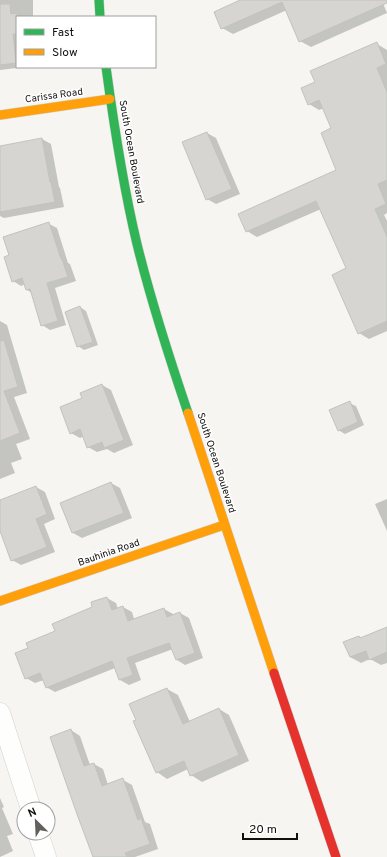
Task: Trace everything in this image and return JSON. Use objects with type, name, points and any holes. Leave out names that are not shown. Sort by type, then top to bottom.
[{"type":"main road","points":[[99,0],[100,16]]},
{"type":"main road","name":"South Ocean Boulevard","points":[[106,68],[123,178],[143,267],[171,361],[224,525],[336,857]]},
{"type":"main road","name":"Carissa Road","points":[[0,115],[110,99]]},
{"type":"main road","name":"Bauhinia Road","points":[[0,601],[224,525]]},
{"type":"street","points":[[0,713],[28,801]]},
{"type":"street","points":[[41,841],[46,857]]},
{"type":"building","points":[[240,0],[387,0],[387,3],[299,42],[282,2],[221,29],[214,12]]},
{"type":"building","points":[[0,4],[10,4],[11,14],[17,13],[16,34],[13,34],[16,63],[0,65]]},
{"type":"building","points":[[377,42],[386,64],[377,68],[387,92],[387,180],[378,184],[386,204],[375,209],[387,237],[387,321],[358,334],[332,275],[346,268],[316,201],[246,232],[238,214],[336,170],[321,133],[331,128],[319,100],[308,105],[301,88],[315,82],[310,71]]},
{"type":"building","points":[[207,132],[232,189],[206,200],[182,142]]},
{"type":"building","points":[[42,138],[55,202],[0,212],[0,146]]},
{"type":"building","points":[[49,222],[68,277],[47,283],[58,321],[41,326],[30,289],[26,290],[22,278],[12,282],[4,257],[9,255],[3,237]]},
{"type":"building","points":[[80,306],[93,342],[77,347],[65,312]]},
{"type":"building","points":[[4,340],[18,387],[4,391],[20,433],[0,441],[0,341]]},
{"type":"building","points":[[102,384],[124,440],[104,448],[102,442],[87,448],[80,429],[70,434],[60,407],[82,398],[80,393]]},
{"type":"building","points":[[350,401],[358,422],[338,431],[329,410]]},
{"type":"building","points":[[111,482],[124,513],[72,533],[60,503]]},
{"type":"building","points":[[36,486],[47,514],[36,519],[47,547],[11,561],[0,531],[0,500]]},
{"type":"building","points":[[107,597],[112,610],[123,606],[128,621],[164,608],[167,617],[180,612],[195,653],[176,660],[169,643],[127,658],[133,675],[119,680],[112,661],[46,688],[40,673],[25,679],[15,653],[28,648],[26,643],[55,631],[52,624],[92,607],[91,602]]},
{"type":"building","points":[[387,627],[387,652],[369,660],[366,651],[350,657],[343,642],[359,636],[360,638]]},
{"type":"building","points":[[167,688],[183,724],[219,708],[239,755],[190,776],[184,761],[156,773],[133,721],[136,720],[129,704]]},
{"type":"building","points":[[71,729],[84,766],[94,763],[102,786],[123,778],[138,820],[141,818],[150,844],[125,853],[127,857],[93,857],[50,737]]},
{"type":"traffic: fast","points":[[99,0],[100,16]]},
{"type":"traffic: fast","points":[[106,68],[119,156],[137,244],[148,287],[188,413]]},
{"type":"traffic: slow","points":[[0,115],[110,99]]},
{"type":"traffic: slow","points":[[188,413],[274,673]]},
{"type":"traffic: slow","points":[[0,601],[224,525]]},
{"type":"traffic: jam","points":[[274,673],[336,857]]}]
